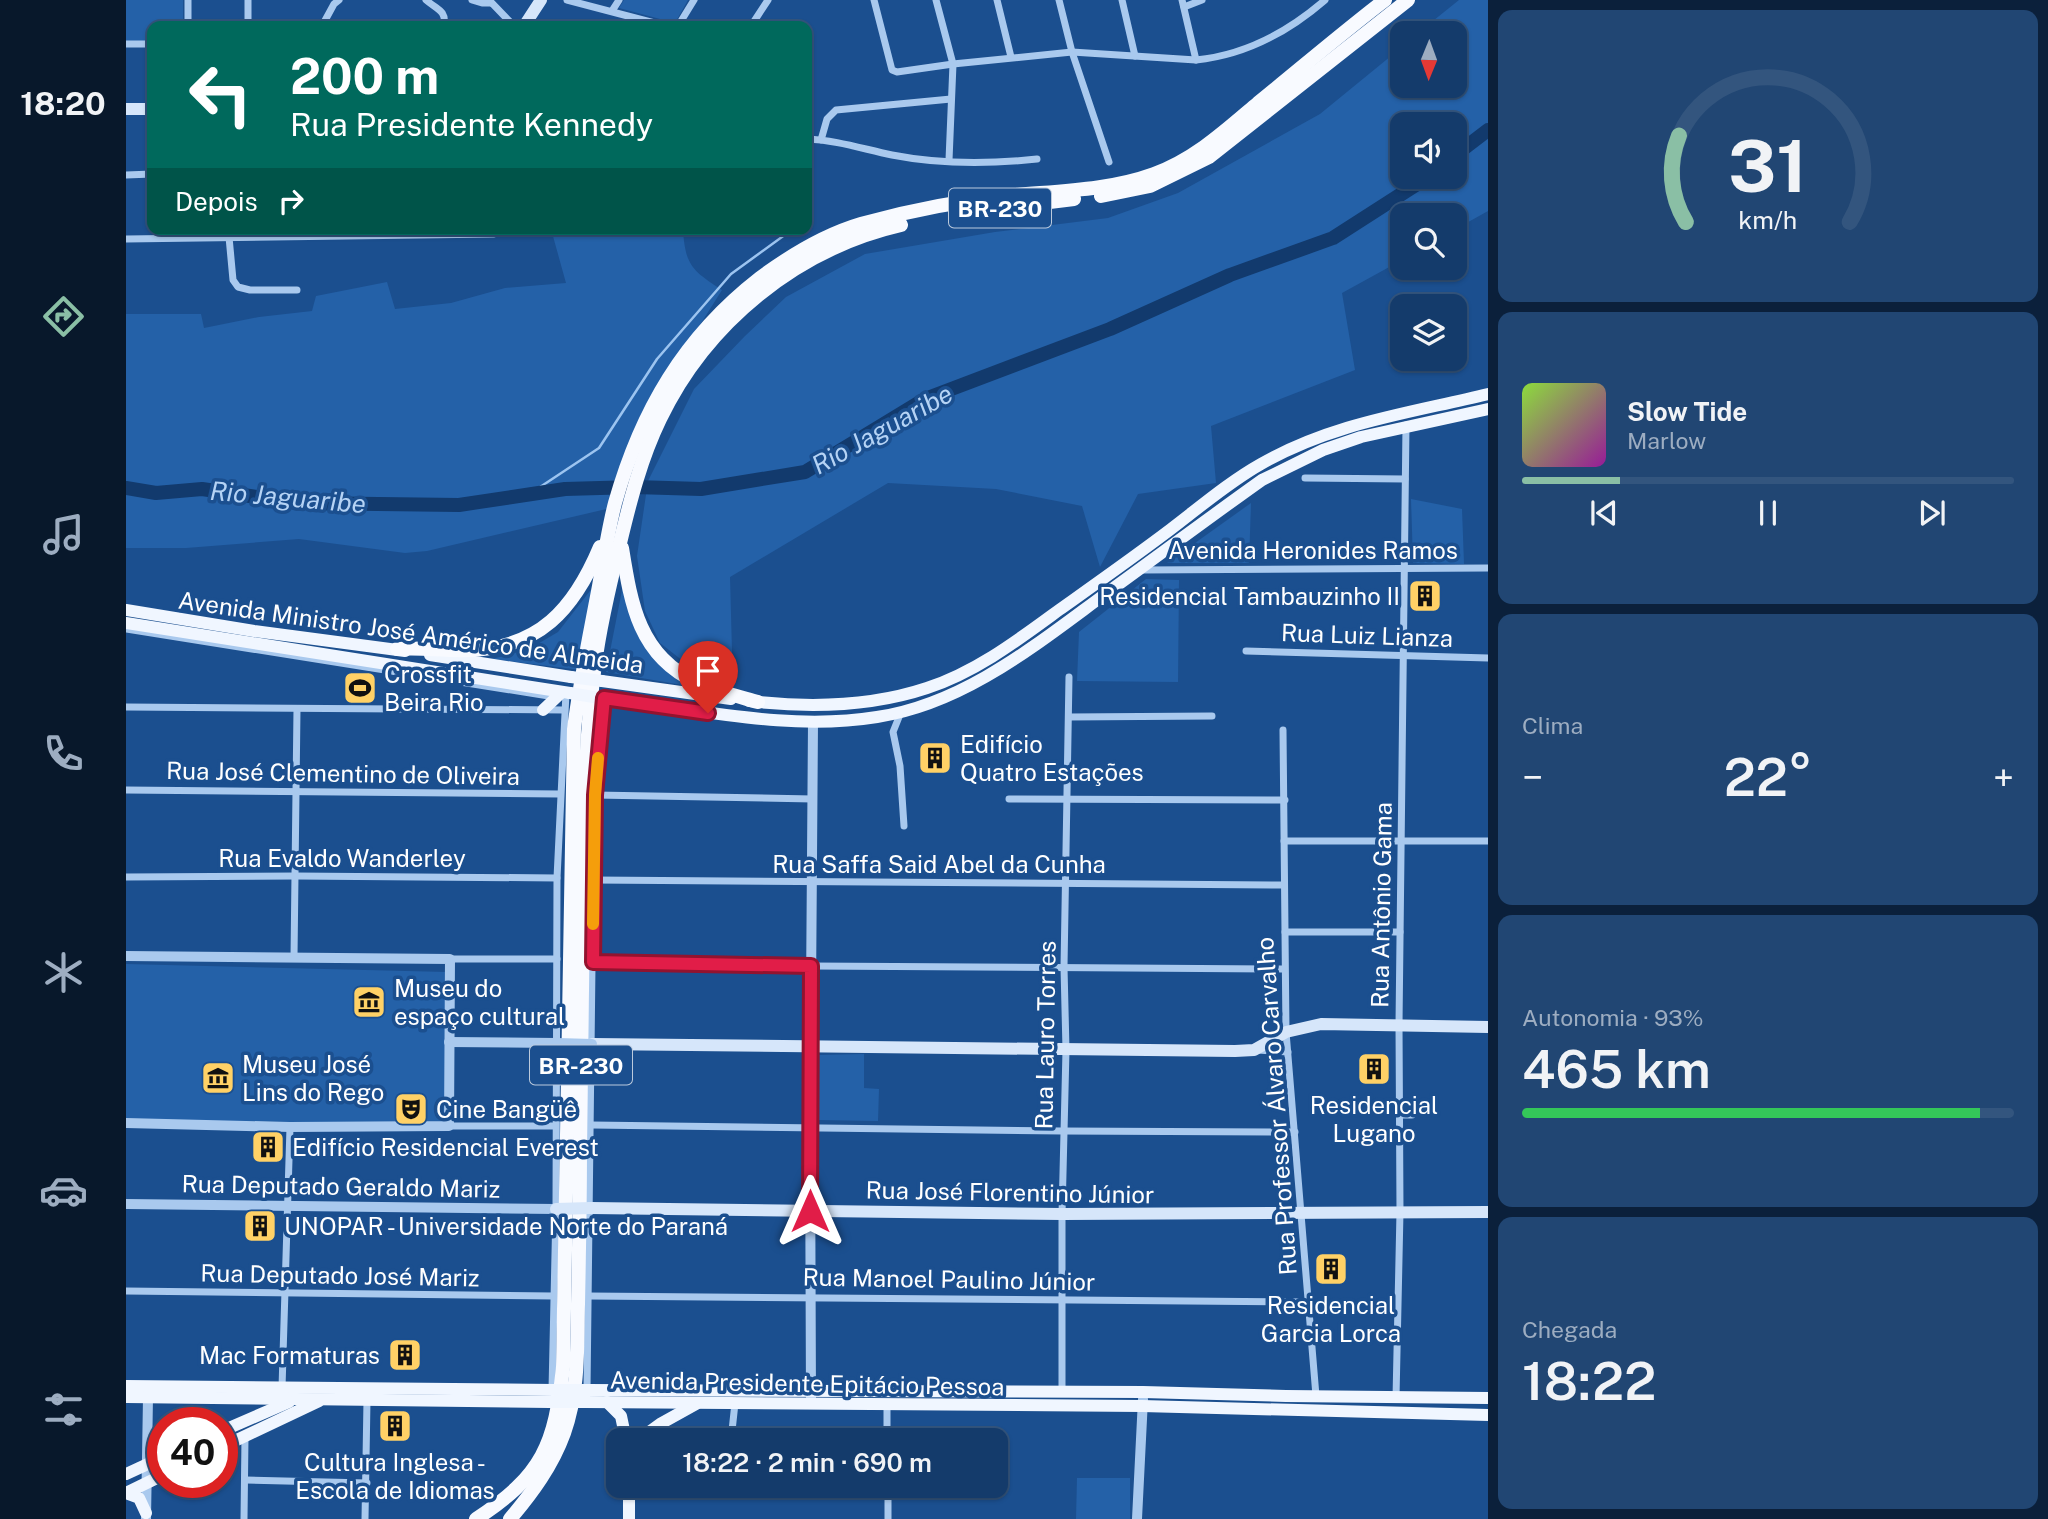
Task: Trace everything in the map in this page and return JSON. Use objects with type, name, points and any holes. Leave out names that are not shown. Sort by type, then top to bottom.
[{"type":"highway","name":"BR-230","points":[[510,1519],[532,1493],[550,1464],[566,1426],[575,1388],[585,789],[595,661],[621,540],[622,505],[648,414],[663,387],[707,325],[741,293],[799,251],[831,235],[862,224],[936,207],[1103,186],[1152,175],[1188,158],[1219,137],[1385,0]]},
{"type":"highway","name":"BR-230","points":[[635,464],[650,441],[673,394],[710,342],[730,319],[754,298],[809,259],[886,228],[943,215],[1118,193],[1166,179],[1219,151],[1408,0]]},
{"type":"highway","name":"BR-230","points":[[476,1519],[515,1491],[542,1457],[557,1420],[563,1367],[574,729],[582,670],[611,520],[622,505]]},
{"type":"highway","points":[[397,649],[491,649],[509,646],[532,636],[558,616],[583,585],[611,520]]},
{"type":"highway","points":[[621,540],[634,611],[654,651],[668,664],[695,681],[758,702]]},
{"type":"main road","points":[[527,21],[541,0]]},
{"type":"main road","points":[[126,109],[147,109]]},
{"type":"main road","name":"Avenida Ministro José Américo de Almeida","points":[[126,623],[256,638],[397,649],[571,677],[758,702],[826,705],[862,702],[929,688],[964,673],[1013,643],[1259,465],[1327,433],[1488,394]]},
{"type":"main road","name":"Avenida Ministro José Américo de Almeida","points":[[126,610],[256,638],[563,694],[742,717],[813,722],[878,717],[929,703],[994,672],[1025,653],[1262,480],[1284,468],[1323,450],[1406,426],[1488,409]]},
{"type":"main road","points":[[542,710],[563,694]]},
{"type":"main road","points":[[592,1044],[1254,1050],[1286,1032],[1321,1024],[1488,1027]]},
{"type":"main road","name":"Rua José Florentino Júnior","points":[[556,1209],[1062,1214],[1488,1212]]},
{"type":"main road","name":"Avenida Presidente Epitácio Pessoa","points":[[126,1386],[811,1398],[1143,1392],[1488,1398]]},
{"type":"main road","points":[[238,1424],[296,1399],[309,1389]]},
{"type":"main road","name":"Avenida Presidente Epitácio Pessoa","points":[[126,1397],[367,1400],[552,1394]]},
{"type":"main road","name":"Avenida Presidente Epitácio Pessoa","points":[[587,1396],[607,1402],[735,1403],[811,1398],[887,1405],[1142,1406],[1488,1415]]},
{"type":"main road","points":[[238,1439],[323,1399]]},
{"type":"main road","points":[[607,1402],[621,1416],[624,1428]]},
{"type":"main road","points":[[654,1428],[696,1403]]},
{"type":"main road","points":[[126,1474],[147,1465]]},
{"type":"main road","points":[[126,1493],[146,1483]]},
{"type":"main road","points":[[126,1493],[139,1498],[146,1516]]},
{"type":"main road","points":[[629,1498],[629,1519]]},
{"type":"street","points":[[188,0],[188,21]]},
{"type":"street","points":[[248,0],[248,21]]},
{"type":"street","points":[[325,21],[334,4],[340,0]]},
{"type":"street","points":[[426,0],[439,8],[445,15],[444,21]]},
{"type":"street","points":[[471,0],[482,3],[490,1],[509,21]]},
{"type":"street","points":[[568,0],[648,21]]},
{"type":"street","points":[[612,11],[618,0]]},
{"type":"street","points":[[681,21],[694,0]]},
{"type":"street","points":[[754,21],[768,0]]},
{"type":"street","points":[[874,0],[892,70],[897,72],[1072,52],[1196,60],[1225,56],[1258,45],[1297,23],[1325,0]]},
{"type":"street","points":[[936,0],[953,64],[949,160]]},
{"type":"street","points":[[997,0],[1011,57]]},
{"type":"street","points":[[1059,0],[1072,52],[1109,162]]},
{"type":"street","points":[[1122,0],[1135,56]]},
{"type":"street","points":[[1196,60],[1183,3],[1202,0]]},
{"type":"street","points":[[126,44],[147,44]]},
{"type":"street","points":[[821,140],[827,119],[836,110],[951,99]]},
{"type":"street","points":[[126,101],[126,109]]},
{"type":"street","points":[[812,139],[894,155],[949,160],[1000,163],[1037,159]]},
{"type":"street","points":[[126,175],[147,174]]},
{"type":"street","points":[[126,239],[308,235]]},
{"type":"street","points":[[229,237],[233,280],[238,287],[250,290],[297,290]]},
{"type":"street","name":"Rua Antônio Gama","points":[[1396,1398],[1400,1212],[1399,1025],[1405,412]]},
{"type":"street","points":[[1305,478],[1405,479]]},
{"type":"street","name":"Avenida Heronides Ramos","points":[[1138,570],[1488,568]]},
{"type":"street","points":[[126,629],[563,694],[557,878],[556,1209],[552,1394]]},
{"type":"street","name":"Rua Luiz Lianza","points":[[1245,651],[1488,658]]},
{"type":"street","name":"Rua Lauro Torres","points":[[1062,1393],[1062,1131],[1066,1050],[1064,967],[1069,677]]},
{"type":"street","points":[[587,1396],[593,880],[601,698]]},
{"type":"street","points":[[126,707],[564,710]]},
{"type":"street","points":[[293,957],[297,709]]},
{"type":"street","points":[[893,732],[901,712]]},
{"type":"street","points":[[1069,717],[1212,716]]},
{"type":"street","points":[[878,717],[893,732],[900,766],[904,826]]},
{"type":"street","points":[[811,1398],[813,722]]},
{"type":"street","name":"Rua Professor Álvaro Carvalho","points":[[1283,730],[1286,1032],[1316,1396]]},
{"type":"street","name":"Rua José Clementino de Oliveira","points":[[126,790],[559,794]]},
{"type":"street","points":[[595,795],[813,799]]},
{"type":"street","points":[[1009,799],[1285,800]]},
{"type":"street","points":[[1284,841],[1488,841]]},
{"type":"street","name":"Rua Evaldo Wanderley","points":[[126,877],[557,878]]},
{"type":"street","name":"Rua Saffa Said Abel da Cunha","points":[[593,880],[1284,886]]},
{"type":"street","points":[[1284,932],[1400,932]]},
{"type":"street","points":[[126,956],[557,959]]},
{"type":"street","points":[[449,1126],[450,960]]},
{"type":"street","points":[[593,962],[1284,969]]},
{"type":"street","points":[[449,1042],[592,1044]]},
{"type":"street","points":[[1254,1050],[1288,1052]]},
{"type":"street","points":[[1399,1115],[1412,1115]]},
{"type":"street","points":[[126,1124],[290,1127],[555,1126]]},
{"type":"street","points":[[592,1125],[1295,1132]]},
{"type":"street","points":[[282,1389],[290,1127]]},
{"type":"street","name":"Rua Deputado Geraldo Mariz","points":[[126,1204],[556,1209]]},
{"type":"street","name":"Rua Deputado José Mariz","points":[[126,1291],[553,1296]]},
{"type":"street","name":"Rua Manoel Paulino Júnior","points":[[589,1296],[1308,1302]]},
{"type":"street","points":[[1137,1519],[1143,1392]]},
{"type":"street","points":[[148,1396],[148,1407]]},
{"type":"street","points":[[365,1519],[367,1400]]},
{"type":"street","points":[[732,1428],[735,1403]]},
{"type":"street","points":[[887,1405],[887,1428]]},
{"type":"street","points":[[244,1519],[245,1436]]},
{"type":"street","points":[[146,1516],[147,1465]]},
{"type":"street","points":[[246,1480],[367,1483]]},
{"type":"street","points":[[888,1498],[888,1519]]},
{"type":"shaded area","points":[[126,0],[183,0],[183,21],[147,21],[147,41],[126,41]]},
{"type":"shaded area","points":[[624,0],[688,0],[676,21],[619,8]]},
{"type":"shaded area","points":[[1459,0],[1488,0],[1488,211],[1467,223],[1467,203],[1390,203],[1390,267],[1342,293],[1355,370],[1211,426],[1216,483],[1138,494],[1100,567],[1082,506],[996,489],[888,483],[730,577],[733,689],[706,679],[660,643],[645,611],[637,556],[648,481],[694,389],[786,297],[865,254],[995,232],[1108,218],[1178,193],[1320,114],[1390,57],[1390,98],[1467,98],[1467,21],[1433,21]]},
{"type":"shaded area","points":[[553,235],[684,235],[692,266],[722,290],[681,355],[615,507],[427,551],[405,553],[299,539],[186,548],[126,548],[126,314],[201,314],[204,328],[259,317],[312,311],[316,296],[387,282],[395,309],[451,303],[505,288],[566,283]]},
{"type":"shaded area","points":[[1411,499],[1462,509],[1464,564],[1413,563]]},
{"type":"shaded area","points":[[1251,503],[1249,563],[1167,563]]},
{"type":"shaded area","points":[[1146,579],[1179,580],[1178,682],[1077,681],[1079,632]]},
{"type":"shaded area","points":[[623,585],[646,648],[706,689],[606,672]]},
{"type":"shaded area","points":[[593,587],[581,670],[492,659],[529,649],[558,632]]},
{"type":"shaded area","points":[[126,964],[447,972],[445,1124],[126,1120]]},
{"type":"shaded area","points":[[864,1054],[864,1088],[879,1089],[878,1121],[819,1120],[818,1055]]},
{"type":"shaded area","points":[[1077,1478],[1130,1478],[1130,1519],[1076,1519]]},
{"type":"waterway","name":"Rio Jaguaribe","points":[[1467,146],[1488,130]]},
{"type":"waterway","name":"Rio Jaguaribe","points":[[126,488],[156,493],[202,489],[298,503],[459,505],[565,489],[701,489],[805,472],[925,399],[1110,329],[1230,275],[1333,238],[1409,189]]},
{"type":"waterway","points":[[528,495],[599,448],[657,359],[731,274],[785,235]]},
{"type":"slow traffic","points":[[593,924],[598,758]]},
{"type":"place","name":"Residencial Tambauzinho II","points":[[1425,596]]},
{"type":"place","name":"Crossfit Beira Rio","points":[[360,688]]},
{"type":"place","name":"Edifício Quatro Estações","points":[[935,758]]},
{"type":"place","name":"Museu do espaço cultural","points":[[369,1002]]},
{"type":"place","name":"Residencial Lugano","points":[[1374,1069]]},
{"type":"place","name":"Museu José Lins do Rego","points":[[218,1078]]},
{"type":"place","name":"Cine Bangüê","points":[[411,1109]]},
{"type":"place","name":"Edifício Residencial Everest","points":[[268,1147]]},
{"type":"place","name":"UNOPAR - Universidade Norte do Paraná","points":[[260,1226]]},
{"type":"place","name":"Residencial Garcia Lorca","points":[[1331,1269]]},
{"type":"place","name":"Mac Formaturas","points":[[405,1355]]},
{"type":"place","name":"Cultura Inglesa - Escola de Idiomas","points":[[395,1426]]},
{"type":"route","points":[[708,713],[604,698],[595,795],[593,962],[811,966],[810,1211]]}]
